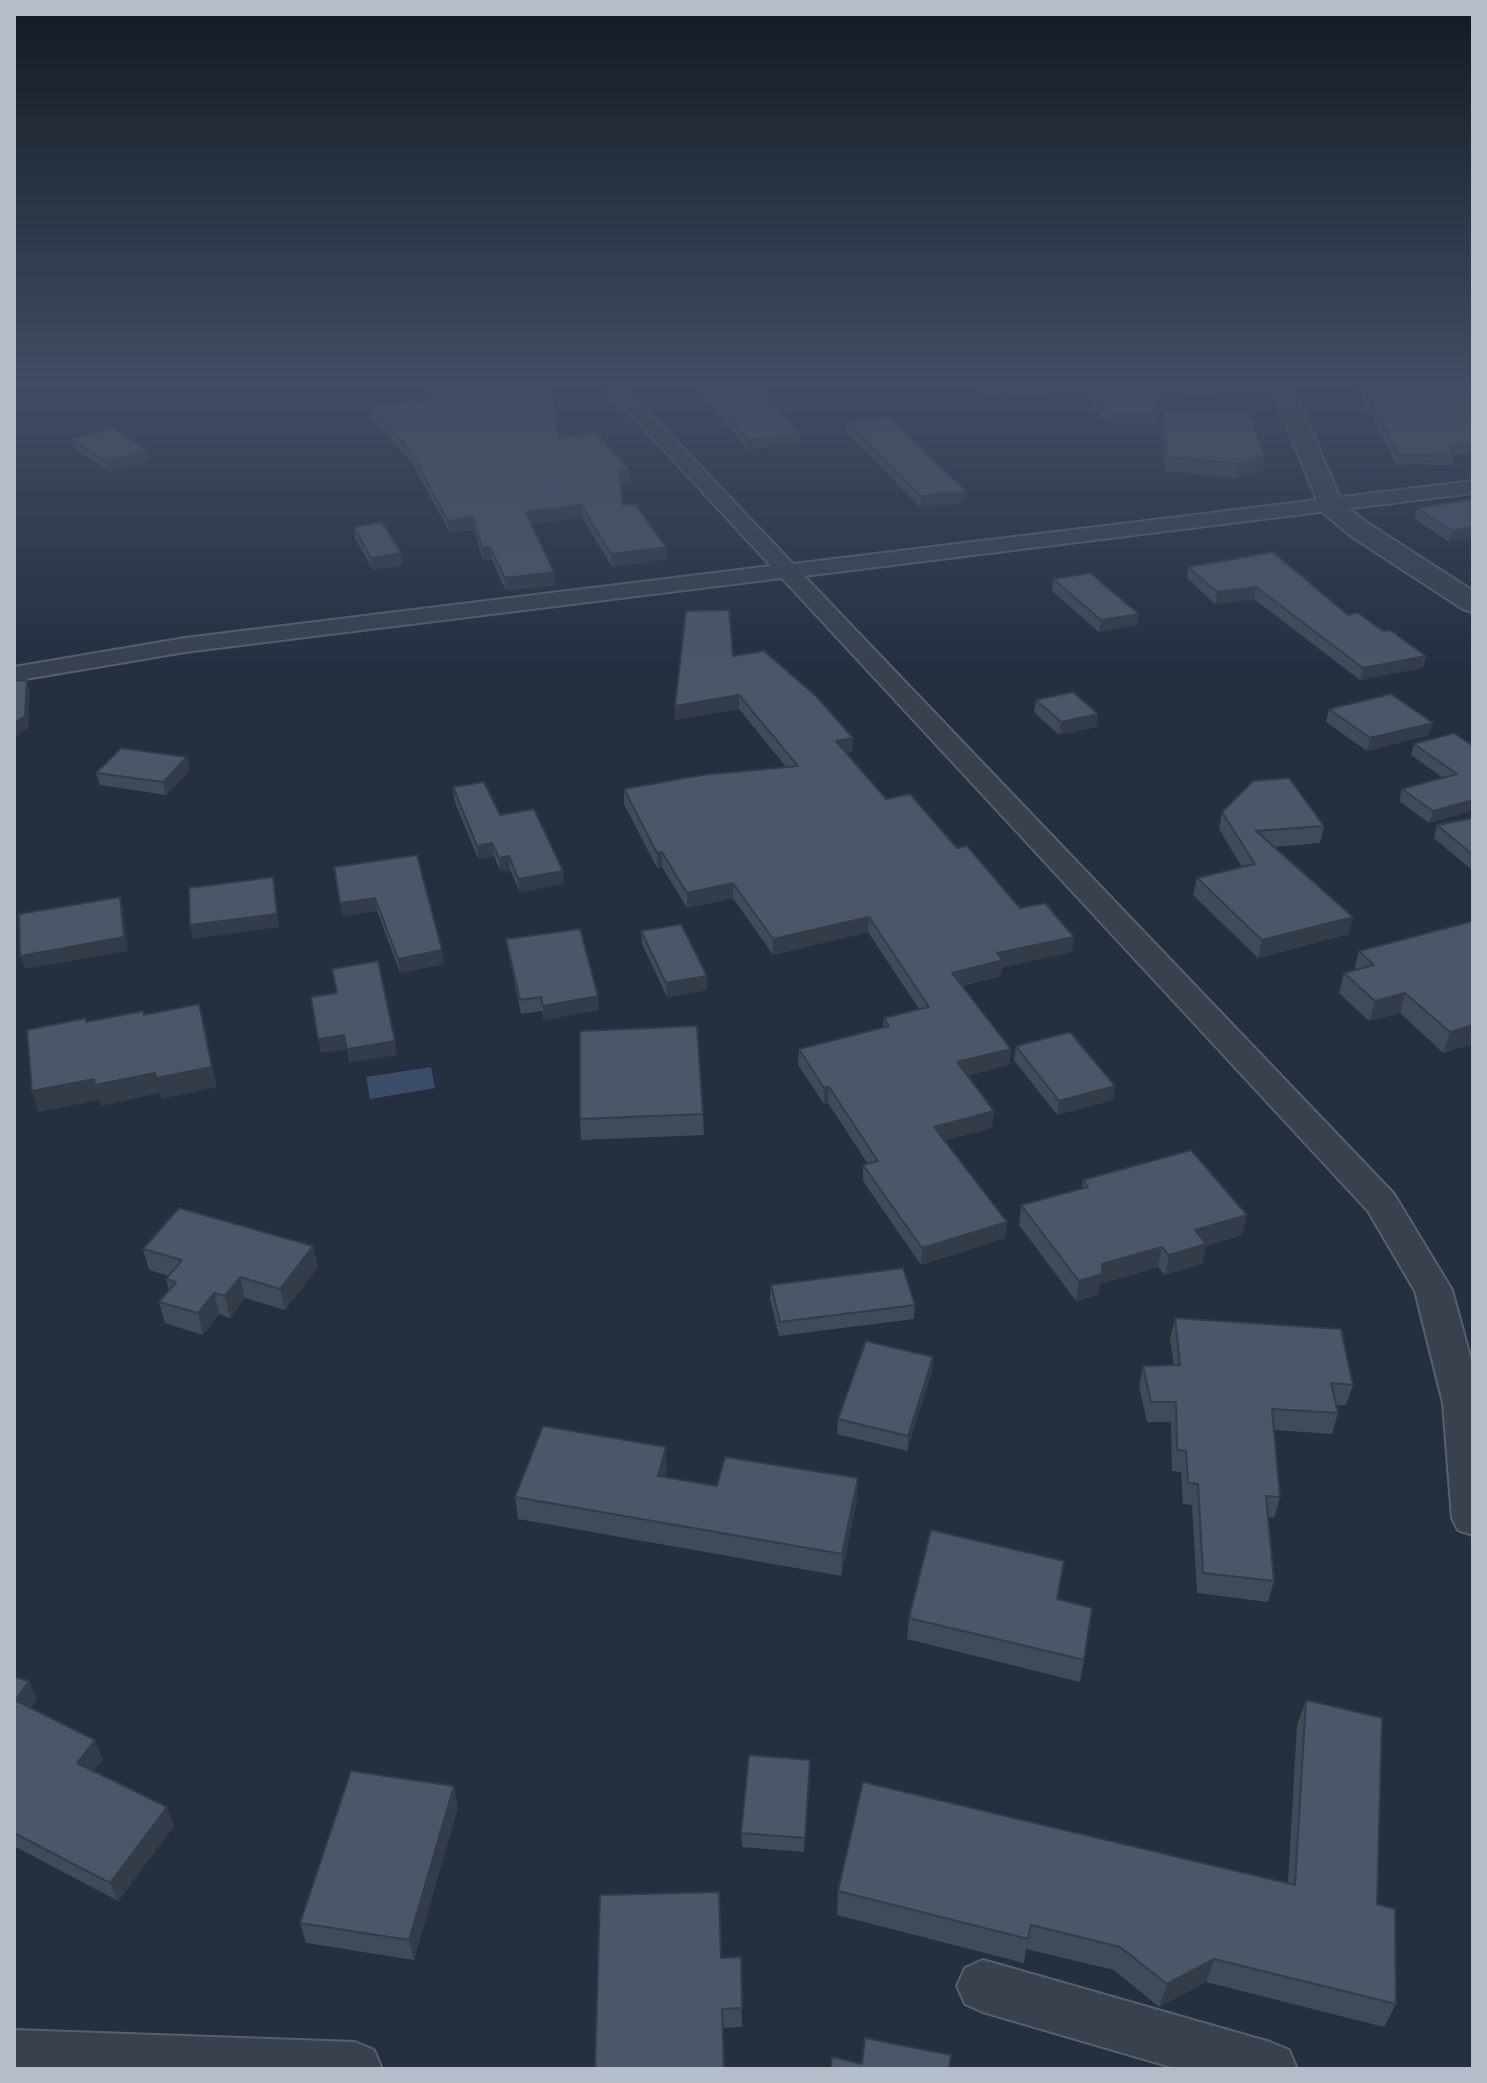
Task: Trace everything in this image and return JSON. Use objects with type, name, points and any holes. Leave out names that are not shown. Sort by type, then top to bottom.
[{"type":"street","points":[[704,480],[1381,1203],[1433,1290],[1463,1403],[1473,1518]]},
{"type":"street","points":[[1320,480],[1331,507],[1360,530],[1473,603]]},
{"type":"street","points":[[14,674],[185,645],[1331,507],[1473,487]]},
{"type":"street","points":[[983,1986],[1270,2069]]},
{"type":"street","points":[[14,2057],[355,2069]]},
{"type":"water","points":[[431,1067],[435,1088],[370,1099],[366,1077]]},
{"type":"building","points":[[426,480],[620,480],[623,505],[635,504],[666,547],[611,554],[581,505],[526,512],[554,572],[505,578],[490,547],[482,548],[473,517],[448,521]]},
{"type":"building","points":[[905,480],[955,480],[966,491],[921,496]]},
{"type":"building","points":[[1473,499],[1473,527],[1452,531],[1417,508]]},
{"type":"building","points":[[382,522],[401,553],[371,558],[354,527]]},
{"type":"building","points":[[1273,552],[1348,615],[1358,613],[1383,631],[1390,630],[1426,656],[1363,668],[1256,587],[1217,592],[1188,567]]},
{"type":"building","points":[[1090,573],[1139,614],[1101,620],[1053,579]]},
{"type":"building","points":[[729,610],[733,656],[764,651],[816,696],[853,738],[836,741],[886,799],[910,794],[957,848],[967,846],[1020,908],[1045,903],[1074,937],[997,953],[1003,960],[952,973],[1011,1049],[957,1062],[994,1111],[934,1127],[1007,1222],[922,1248],[863,1165],[878,1161],[829,1087],[824,1088],[799,1049],[889,1026],[884,1018],[929,1007],[869,917],[773,939],[733,883],[687,893],[662,852],[657,853],[624,789],[702,775],[798,766],[739,695],[675,706],[686,611]]},
{"type":"building","points":[[27,680],[25,716],[14,723],[14,681]]},
{"type":"building","points":[[1073,692],[1098,714],[1061,722],[1036,700]]},
{"type":"building","points":[[1391,694],[1433,723],[1370,738],[1329,709]]},
{"type":"building","points":[[1454,733],[1473,746],[1473,800],[1433,811],[1402,789],[1457,774],[1414,744]]},
{"type":"building","points":[[121,748],[187,757],[163,782],[96,773]]},
{"type":"building","points":[[1289,778],[1324,826],[1256,831],[1353,917],[1262,940],[1197,878],[1255,864],[1222,812],[1253,781]]},
{"type":"building","points":[[484,782],[500,815],[534,809],[563,871],[518,879],[509,856],[499,858],[492,843],[477,846],[453,787]]},
{"type":"building","points":[[1473,818],[1473,855],[1437,825]]},
{"type":"building","points":[[417,855],[442,950],[398,959],[375,898],[340,903],[334,867]]},
{"type":"building","points":[[273,877],[277,914],[190,925],[189,888]]},
{"type":"building","points":[[120,897],[124,937],[20,956],[19,914]]},
{"type":"building","points":[[1473,921],[1473,1025],[1450,1032],[1405,993],[1375,1001],[1344,973],[1374,965],[1359,951]]},
{"type":"building","points":[[681,924],[707,976],[666,983],[641,931]]},
{"type":"building","points":[[580,929],[598,996],[543,1006],[541,997],[520,1000],[506,939]]},
{"type":"building","points":[[378,961],[395,1041],[347,1049],[344,1035],[318,1039],[311,997],[337,993],[332,969]]},
{"type":"building","points":[[199,1004],[212,1067],[156,1078],[155,1073],[95,1085],[94,1079],[32,1091],[27,1030],[86,1018],[86,1022],[143,1011],[144,1015]]},
{"type":"building","points":[[697,1026],[703,1114],[580,1119],[580,1031]]},
{"type":"building","points":[[1070,1032],[1115,1086],[1059,1101],[1016,1046]]},
{"type":"building","points":[[1191,1150],[1247,1215],[1195,1230],[1206,1244],[1169,1255],[1162,1247],[1102,1264],[1102,1274],[1079,1281],[1021,1205],[1088,1187],[1083,1180]]},
{"type":"building","points":[[179,1208],[313,1246],[280,1289],[240,1277],[225,1296],[214,1293],[198,1313],[159,1302],[176,1282],[166,1279],[182,1260],[143,1249]]},
{"type":"building","points":[[903,1268],[915,1305],[780,1322],[771,1285]]},
{"type":"building","points":[[1175,1318],[1341,1329],[1353,1385],[1331,1383],[1338,1413],[1272,1409],[1280,1497],[1266,1496],[1274,1581],[1203,1573],[1198,1484],[1188,1483],[1186,1451],[1177,1450],[1176,1402],[1151,1402],[1143,1366],[1180,1365]]},
{"type":"building","points":[[866,1341],[933,1357],[908,1436],[838,1419]]},
{"type":"building","points":[[543,1426],[666,1447],[658,1476],[717,1486],[725,1457],[858,1478],[842,1554],[515,1497]]},
{"type":"building","points":[[931,1530],[1064,1561],[1057,1599],[1092,1608],[1084,1660],[909,1618]]},
{"type":"building","points":[[14,1677],[29,1681],[15,1700],[95,1740],[77,1763],[167,1807],[110,1883],[14,1833]]},
{"type":"building","points":[[1306,1700],[1382,1718],[1377,1904],[1395,1909],[1396,2004],[1214,1959],[1167,1984],[1120,1947],[1031,1925],[1028,1939],[838,1891],[863,1782],[1295,1885]]},
{"type":"building","points":[[749,1755],[810,1760],[805,1838],[741,1833]]},
{"type":"building","points":[[351,1771],[454,1786],[409,1940],[300,1923]]},
{"type":"building","points":[[719,1892],[721,1958],[741,1957],[742,2008],[722,2009],[724,2069],[595,2069],[600,1895]]},
{"type":"building","points":[[865,2038],[951,2055],[949,2069],[831,2069],[832,2057],[862,2064]]}]
